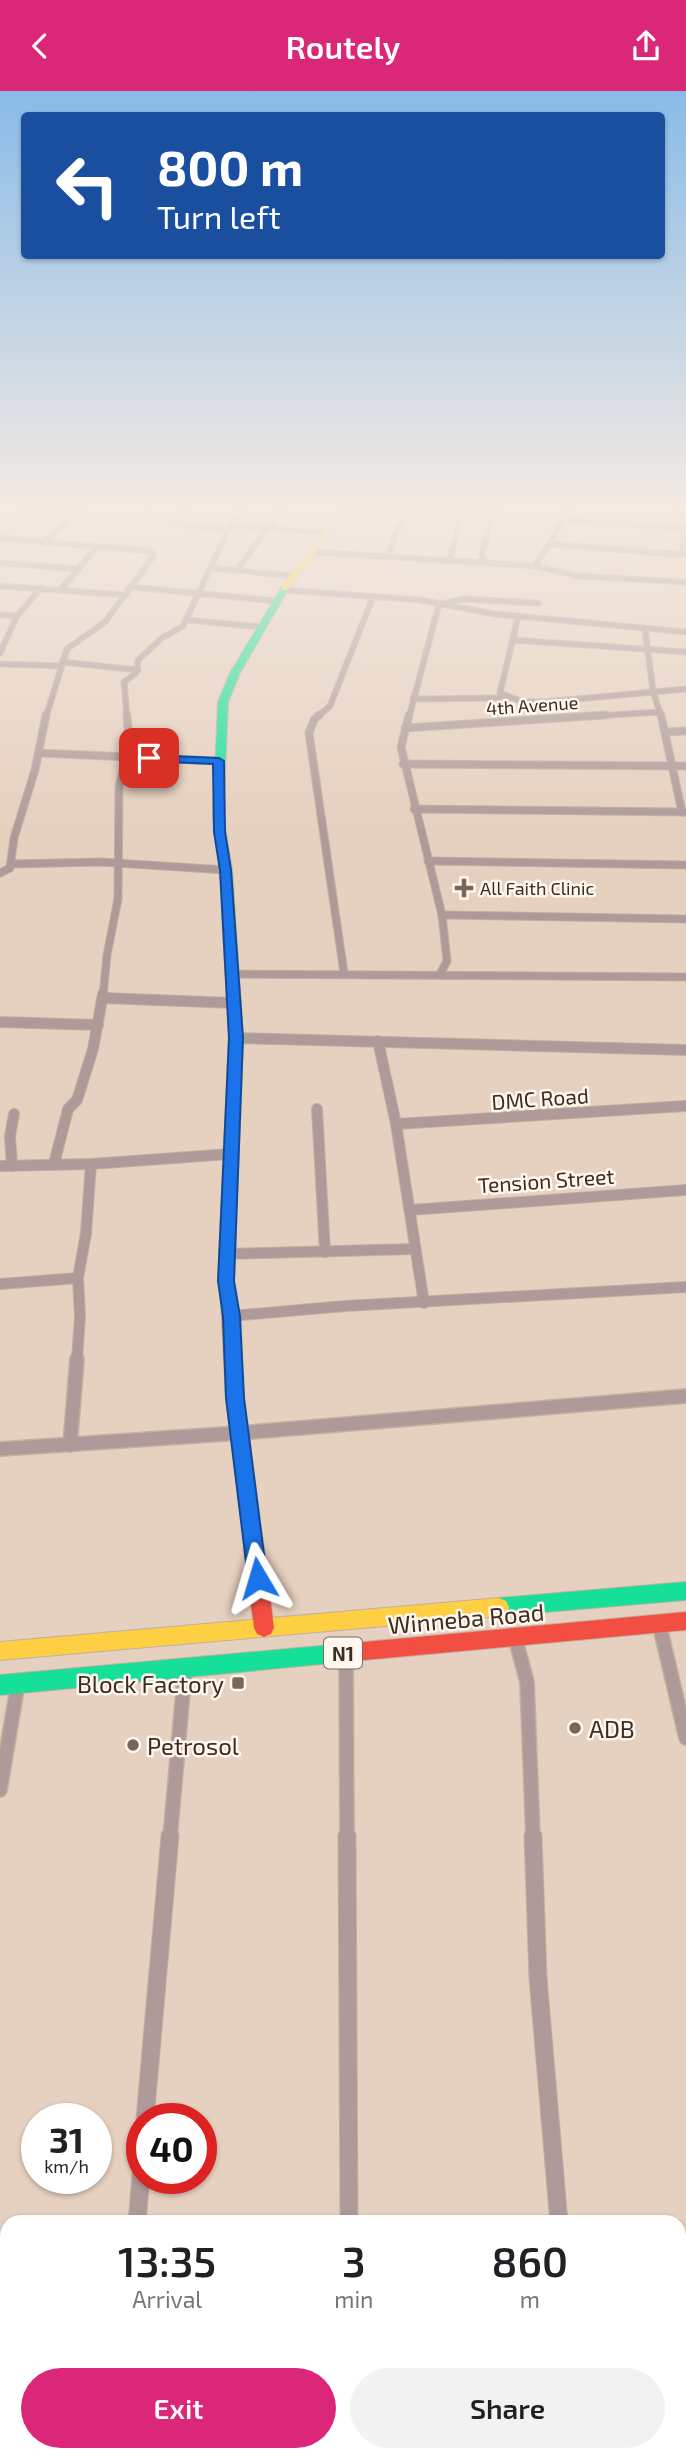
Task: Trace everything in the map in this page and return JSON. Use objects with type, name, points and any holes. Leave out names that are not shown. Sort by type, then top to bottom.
[{"type":"main road","points":[[264,1627],[235,1398],[231,1316],[226,1281],[236,1038],[226,870],[219,832],[219,761],[223,702],[235,673],[269,615]]},
{"type":"main road","name":"Winneba Road","points":[[0,1651],[686,1591]]},
{"type":"main road","name":"Winneba Road","points":[[0,1685],[686,1621]]},
{"type":"street","points":[[0,615],[18,616],[1,649]]},
{"type":"street","points":[[0,873],[10,868],[14,838],[39,753],[48,707],[67,649],[105,622],[111,615]]},
{"type":"street","points":[[54,1164],[68,1109],[77,1100],[98,1025],[118,899],[118,807],[129,745],[124,682],[134,677],[138,670],[138,660],[162,638],[183,626],[190,615]]},
{"type":"street","points":[[344,973],[309,733],[314,720],[330,706],[366,615]]},
{"type":"street","points":[[436,615],[401,747],[442,915],[446,961],[440,974]]},
{"type":"street","points":[[497,615],[686,632]]},
{"type":"street","points":[[518,617],[500,693],[509,698],[523,702],[545,702],[686,689]]},
{"type":"street","points":[[187,620],[262,627]]},
{"type":"street","points":[[414,809],[684,812],[671,765],[666,732],[653,691],[645,629]]},
{"type":"street","points":[[513,640],[686,652]]},
{"type":"street","points":[[0,664],[62,664],[138,670]]},
{"type":"street","points":[[413,699],[509,698]]},
{"type":"street","name":"4th Avenue","points":[[405,728],[660,712]]},
{"type":"street","points":[[666,732],[686,731]]},
{"type":"street","points":[[39,753],[219,761]]},
{"type":"street","points":[[403,764],[686,766]]},
{"type":"street","points":[[428,861],[686,865]]},
{"type":"street","points":[[11,864],[117,863],[226,870]]},
{"type":"street","points":[[442,915],[686,919]]},
{"type":"street","points":[[233,974],[686,977]]},
{"type":"street","points":[[103,998],[234,1003]]},
{"type":"street","points":[[0,1022],[98,1025]]},
{"type":"street","points":[[236,1038],[686,1050]]},
{"type":"street","points":[[378,1041],[396,1124],[424,1303]]},
{"type":"street","name":"DMC Road","points":[[396,1124],[686,1106]]},
{"type":"street","points":[[317,1109],[325,1252]]},
{"type":"street","points":[[12,1166],[10,1136],[14,1114]]},
{"type":"street","points":[[0,1166],[91,1164],[230,1154]]},
{"type":"street","points":[[70,1445],[80,1317],[78,1278],[86,1233],[91,1164]]},
{"type":"street","name":"Tension Street","points":[[410,1210],[686,1190]]},
{"type":"street","points":[[227,1254],[415,1249]]},
{"type":"street","points":[[0,1284],[78,1278]]},
{"type":"street","points":[[231,1316],[322,1306],[424,1303],[686,1287]]},
{"type":"street","points":[[0,1449],[240,1433],[686,1395]]},
{"type":"street","points":[[659,1623],[686,1738]]},
{"type":"street","points":[[515,1637],[527,1682],[538,1978],[558,2215]]},
{"type":"street","points":[[346,1653],[349,2215]]},
{"type":"street","points":[[146,2103],[185,1669]]},
{"type":"street","points":[[0,1790],[18,1683]]},
{"type":"street","points":[[138,2215],[139,2194]]},
{"type":"traffic: fast","points":[[229,1301],[226,1281],[236,1038],[226,870],[218,816],[223,702],[235,673],[269,615]]},
{"type":"traffic: fast","points":[[499,1607],[686,1591]]},
{"type":"traffic: fast","points":[[0,1685],[364,1651]]},
{"type":"traffic: slow","points":[[0,1651],[499,1607]]},
{"type":"traffic: jam","points":[[229,1301],[235,1398],[264,1628]]},
{"type":"traffic: jam","points":[[364,1651],[686,1621]]},
{"type":"place","name":"All Faith Clinic","points":[[464,888]]},
{"type":"place","name":"Block Factory","points":[[238,1683]]},
{"type":"place","name":"ADB","points":[[575,1728]]},
{"type":"place","name":"Petrosol","points":[[133,1745]]},
{"type":"route","points":[[149,758],[219,761],[219,832],[226,870],[236,1038],[226,1281],[231,1316],[235,1398],[258,1578]]}]
